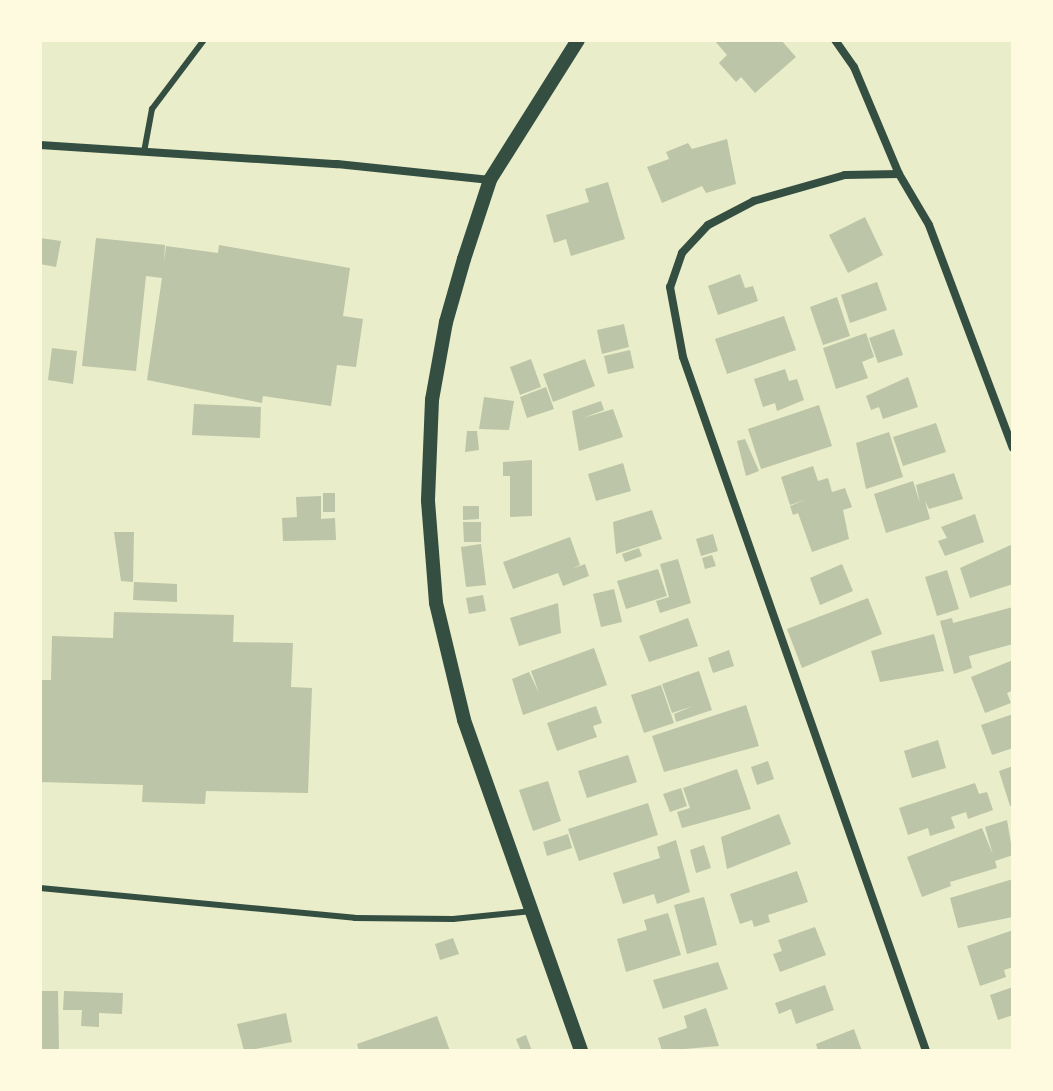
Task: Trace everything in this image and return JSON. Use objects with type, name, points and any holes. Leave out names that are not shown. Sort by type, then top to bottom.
[{"type":"street","points":[[578,40],[490,180],[446,322],[432,400],[428,501],[436,603],[464,720],[581,1051]]},
{"type":"street","points":[[835,40],[854,67],[899,174],[929,225],[1013,448]]},
{"type":"street","points":[[40,145],[490,180]]},
{"type":"street","points":[[899,174],[845,175],[754,201],[708,225],[682,253],[670,287],[683,357],[926,1051]]},
{"type":"lane","points":[[144,152],[152,109],[204,40]]},
{"type":"lane","points":[[40,888],[355,918],[453,919],[532,911]]},
{"type":"building","points":[[714,40],[781,40],[796,57],[755,93],[741,77],[736,82],[719,63],[727,55]]},
{"type":"building","points":[[727,139],[736,184],[706,193],[702,186],[662,203],[647,167],[669,159],[666,152],[688,143],[692,149]]},
{"type":"building","points":[[608,182],[625,239],[571,256],[566,239],[554,243],[546,215],[589,202],[585,189]]},
{"type":"building","points":[[865,217],[883,255],[848,273],[829,235]]},
{"type":"building","points":[[40,238],[61,241],[56,267],[40,264]]},
{"type":"building","points":[[96,238],[165,245],[164,262],[166,246],[218,253],[219,245],[350,268],[343,316],[363,319],[356,367],[337,365],[331,406],[263,396],[262,403],[147,380],[162,278],[146,276],[136,371],[82,366]]},
{"type":"building","points":[[740,274],[745,288],[753,286],[758,301],[718,315],[708,286]]},
{"type":"building","points":[[877,282],[887,310],[850,323],[841,295]]},
{"type":"building","points":[[837,297],[850,336],[823,345],[810,307]]},
{"type":"building","points":[[784,316],[796,350],[727,374],[715,339]]},
{"type":"building","points":[[624,324],[629,347],[602,354],[597,330]]},
{"type":"building","points":[[894,329],[903,355],[878,363],[869,338]]},
{"type":"building","points":[[866,333],[874,357],[862,362],[868,378],[836,389],[823,348]]},
{"type":"building","points":[[52,348],[77,351],[73,384],[48,380]]},
{"type":"building","points":[[630,350],[634,368],[608,374],[604,356]]},
{"type":"building","points":[[531,359],[541,387],[520,395],[510,367]]},
{"type":"building","points":[[585,359],[595,386],[553,402],[543,374]]},
{"type":"building","points":[[785,369],[789,381],[797,379],[804,400],[777,411],[775,403],[763,407],[754,379]]},
{"type":"building","points":[[908,377],[918,407],[883,419],[879,407],[871,410],[866,396]]},
{"type":"building","points":[[546,387],[554,409],[527,418],[520,397]]},
{"type":"building","points":[[484,397],[514,401],[509,430],[479,429]]},
{"type":"building","points":[[601,401],[604,410],[583,418],[613,409],[623,437],[579,451],[572,411]]},
{"type":"building","points":[[194,404],[261,407],[260,438],[192,435]]},
{"type":"building","points":[[819,405],[832,446],[761,469],[748,429]]},
{"type":"building","points":[[936,423],[946,452],[903,466],[893,437]]},
{"type":"building","points":[[467,431],[477,431],[479,450],[465,452]]},
{"type":"building","points":[[889,432],[903,477],[866,489],[856,443]]},
{"type":"building","points":[[745,439],[759,471],[746,476],[737,441]]},
{"type":"building","points":[[532,460],[532,516],[510,517],[510,476],[503,476],[503,462]]},
{"type":"building","points":[[623,463],[631,491],[596,501],[588,474]]},
{"type":"building","points":[[813,466],[818,481],[828,478],[832,492],[845,488],[852,507],[843,510],[849,539],[812,552],[798,513],[793,515],[790,506],[807,499],[790,505],[781,477]]},
{"type":"building","points":[[954,473],[963,499],[929,509],[925,501],[930,519],[886,533],[874,494],[913,481],[920,503],[916,485]]},
{"type":"building","points":[[323,493],[335,493],[335,512],[323,512]]},
{"type":"building","points":[[321,496],[321,519],[335,518],[336,540],[283,541],[282,518],[297,517],[296,497]]},
{"type":"building","points":[[463,506],[479,506],[479,519],[463,520]]},
{"type":"building","points":[[652,510],[662,539],[616,554],[613,522]]},
{"type":"building","points":[[975,514],[984,542],[945,556],[938,541],[947,538],[941,527]]},
{"type":"building","points":[[463,522],[481,522],[481,542],[464,542]]},
{"type":"building","points":[[114,532],[134,532],[133,582],[121,581]]},
{"type":"building","points":[[713,534],[718,551],[701,556],[696,539]]},
{"type":"building","points":[[570,537],[580,565],[572,569],[585,564],[589,576],[563,586],[558,573],[513,589],[503,562]]},
{"type":"building","points":[[481,544],[486,585],[466,587],[461,547]]},
{"type":"building","points":[[1013,544],[1013,584],[970,598],[960,568]]},
{"type":"building","points":[[639,548],[642,556],[625,562],[622,554]]},
{"type":"building","points":[[712,555],[716,566],[705,569],[702,558]]},
{"type":"building","points":[[678,559],[691,603],[660,613],[656,601],[669,597],[660,564]]},
{"type":"building","points":[[842,564],[853,591],[820,605],[810,578]]},
{"type":"building","points":[[658,569],[667,596],[626,609],[617,581]]},
{"type":"building","points":[[947,570],[959,609],[937,616],[925,577]]},
{"type":"building","points":[[134,582],[177,584],[177,602],[133,600]]},
{"type":"building","points":[[614,589],[622,622],[601,627],[593,594]]},
{"type":"building","points":[[483,595],[486,611],[469,614],[466,598]]},
{"type":"building","points":[[868,598],[882,634],[802,668],[787,629]]},
{"type":"building","points":[[558,603],[561,633],[519,646],[510,618]]},
{"type":"building","points":[[1013,607],[1013,644],[969,656],[972,668],[954,674],[940,621],[952,618],[953,623]]},
{"type":"building","points":[[114,612],[234,615],[233,642],[293,643],[291,687],[312,688],[308,793],[206,791],[205,804],[142,802],[143,785],[40,782],[40,680],[51,680],[52,636],[113,638]]},
{"type":"building","points":[[688,618],[698,646],[649,662],[639,636]]},
{"type":"building","points":[[934,634],[944,671],[880,682],[871,651]]},
{"type":"building","points":[[594,648],[607,685],[523,715],[512,679],[529,672],[539,693],[531,671]]},
{"type":"building","points":[[729,650],[734,666],[713,673],[708,658]]},
{"type":"building","points":[[1013,660],[1013,690],[1007,693],[1011,703],[985,713],[971,677]]},
{"type":"building","points":[[699,671],[712,710],[676,722],[674,714],[693,706],[672,713],[662,684]]},
{"type":"building","points":[[661,685],[674,723],[644,733],[631,695]]},
{"type":"building","points":[[746,705],[759,746],[664,772],[652,736]]},
{"type":"building","points":[[596,706],[602,723],[593,726],[597,737],[557,751],[547,723]]},
{"type":"building","points":[[1013,714],[1013,748],[992,755],[981,725]]},
{"type":"building","points":[[938,740],[946,768],[912,778],[904,751]]},
{"type":"building","points":[[628,755],[637,782],[587,798],[578,771]]},
{"type":"building","points":[[768,761],[774,779],[757,785],[751,767]]},
{"type":"building","points":[[1013,766],[1013,805],[1010,806],[999,771]]},
{"type":"building","points":[[737,769],[751,809],[682,828],[677,812],[690,808],[683,788]]},
{"type":"building","points":[[548,781],[561,821],[533,831],[519,790]]},
{"type":"building","points":[[975,783],[979,794],[987,792],[993,810],[968,819],[966,812],[951,817],[955,828],[930,836],[928,828],[908,835],[899,808]]},
{"type":"building","points":[[681,788],[687,806],[670,812],[663,794]]},
{"type":"building","points":[[648,803],[658,835],[579,861],[568,829]]},
{"type":"building","points":[[779,814],[791,844],[727,869],[721,837]]},
{"type":"building","points":[[1007,820],[1013,855],[995,861],[997,868],[950,882],[951,886],[922,897],[907,857],[982,828],[993,855],[985,827]]},
{"type":"building","points":[[568,834],[572,848],[547,856],[543,842]]},
{"type":"building","points":[[676,840],[690,892],[657,904],[654,894],[623,904],[613,873],[660,858],[657,847]]},
{"type":"building","points":[[704,845],[711,868],[696,873],[690,850]]},
{"type":"building","points":[[797,871],[808,902],[768,915],[770,922],[754,927],[752,920],[740,924],[730,894]]},
{"type":"building","points":[[1013,879],[1013,917],[958,928],[950,898]]},
{"type":"building","points":[[704,897],[717,945],[687,954],[674,905]]},
{"type":"building","points":[[668,913],[681,955],[626,972],[617,939],[647,930],[644,920]]},
{"type":"building","points":[[815,927],[826,955],[780,972],[773,954],[782,951],[778,940]]},
{"type":"building","points":[[1013,930],[1013,967],[1004,970],[1006,977],[980,986],[967,946]]},
{"type":"building","points":[[453,938],[459,954],[440,960],[435,944]]},
{"type":"building","points":[[718,962],[728,989],[663,1009],[653,980]]},
{"type":"building","points":[[825,985],[834,1010],[796,1024],[791,1009],[779,1014],[775,1003]]},
{"type":"building","points":[[1013,987],[1013,1015],[998,1020],[990,995]]},
{"type":"building","points":[[40,991],[58,991],[59,1051],[40,1051]]},
{"type":"building","points":[[64,991],[123,993],[122,1014],[99,1013],[99,1027],[81,1026],[82,1010],[63,1010]]},
{"type":"building","points":[[706,1008],[719,1046],[662,1051],[658,1038],[687,1028],[684,1016]]},
{"type":"building","points":[[286,1013],[292,1042],[244,1051],[237,1024]]},
{"type":"building","points":[[437,1016],[450,1051],[359,1051],[357,1044]]},
{"type":"building","points":[[854,1029],[862,1051],[818,1051],[816,1044]]},
{"type":"building","points":[[526,1035],[532,1051],[521,1051],[516,1039]]}]
